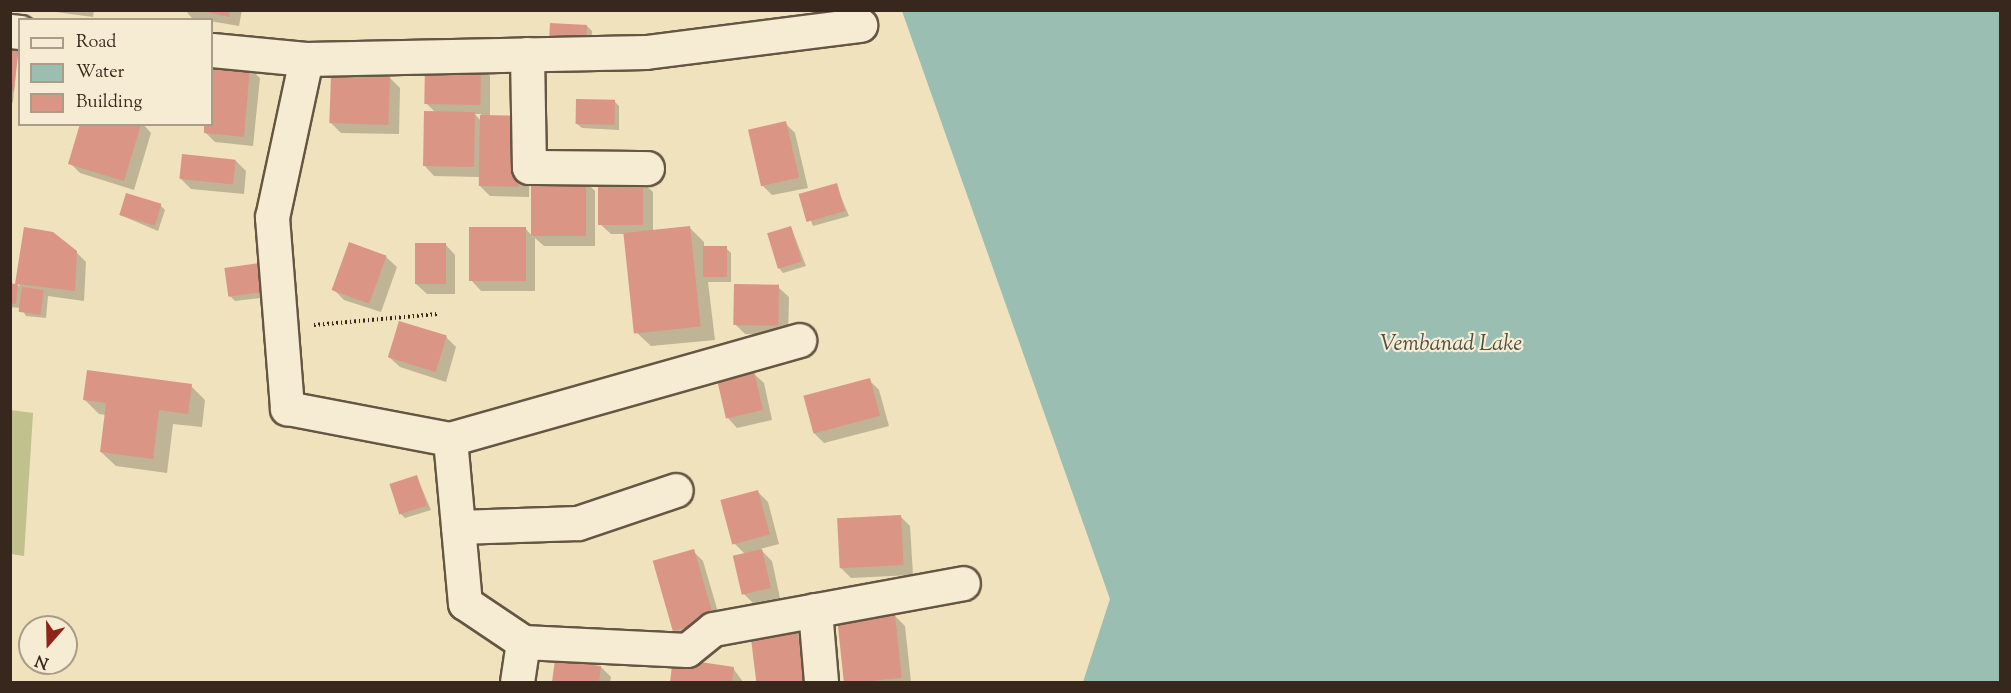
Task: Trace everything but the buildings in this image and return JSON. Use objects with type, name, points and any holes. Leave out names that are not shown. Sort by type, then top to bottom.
[{"type":"street","points":[[213,50],[306,59],[646,52],[860,25]]},
{"type":"street","points":[[527,54],[529,167],[647,168]]},
{"type":"street","points":[[306,59],[272,217],[286,408],[450,439],[799,340]]},
{"type":"street","points":[[450,439],[465,603],[523,642],[687,650],[713,629],[963,583]]},
{"type":"street","points":[[458,527],[578,523],[676,490]]},
{"type":"street","points":[[815,610],[821,682]]},
{"type":"street","points":[[517,682],[523,642]]},
{"type":"path","points":[[280,328],[438,314]]},
{"type":"green space","points":[[10,410],[33,413],[24,556],[11,554]]},
{"type":"water","name":"Vembanad Lake","points":[[902,11],[2000,11],[2000,682],[1083,682],[1110,599]]}]
